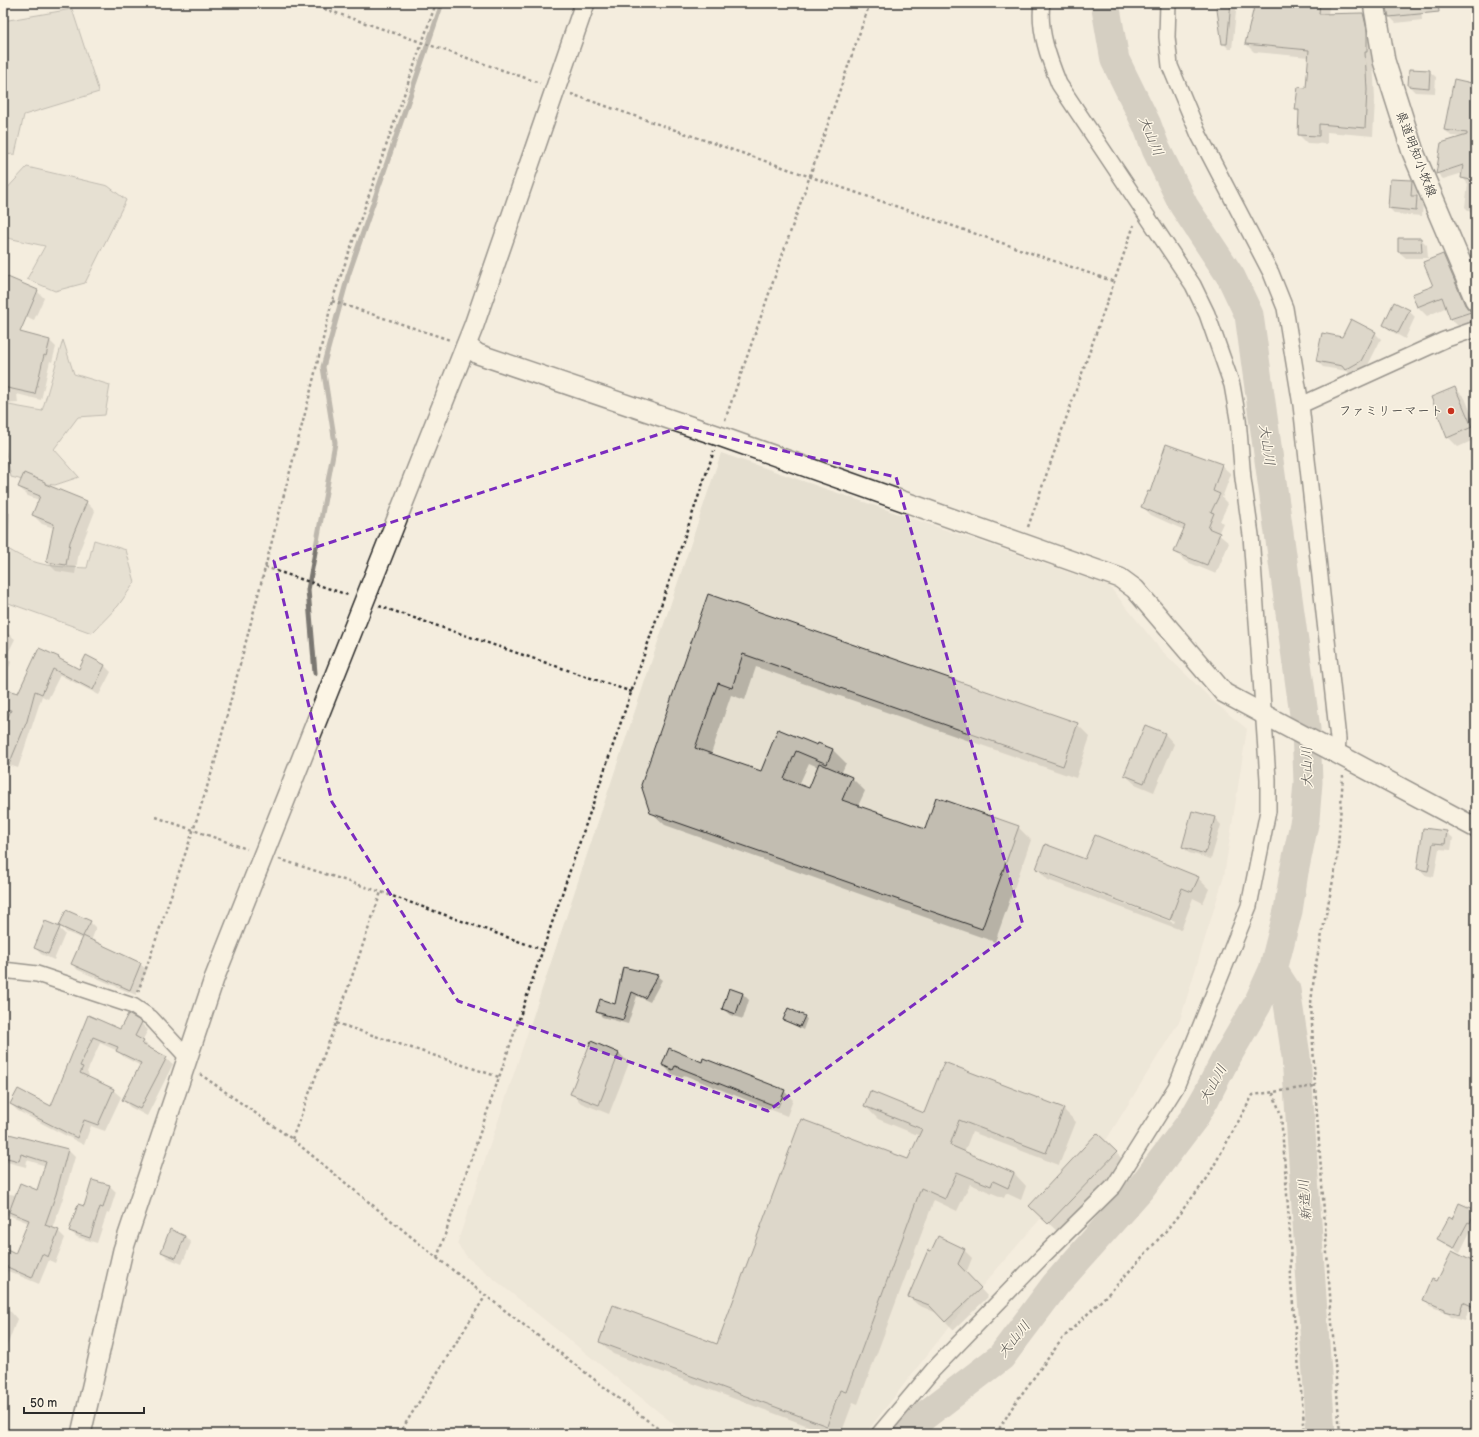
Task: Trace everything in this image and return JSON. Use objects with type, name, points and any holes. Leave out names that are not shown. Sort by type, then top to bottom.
[{"type":"main road","name":"県道明知小牧線","points":[[1374,3],[1384,61],[1413,152],[1476,300]]},
{"type":"street","points":[[81,1434],[123,1250],[214,979],[466,345],[584,3]]},
{"type":"street","points":[[879,1434],[933,1370],[1043,1256],[1114,1186],[1176,1087],[1249,906],[1268,811],[1264,716],[1251,535],[1243,479],[1238,419],[1232,385],[1207,314],[1193,285],[1059,84],[1051,64],[1046,43],[1040,14],[1042,3]]},
{"type":"street","points":[[1168,3],[1167,37],[1170,66],[1198,135],[1271,273],[1285,308],[1301,404],[1341,755]]},
{"type":"street","points":[[1301,404],[1444,340],[1476,329]]},
{"type":"street","points":[[466,345],[478,354],[719,436],[1120,578],[1135,589],[1224,693],[1264,716],[1341,755],[1476,828]]},
{"type":"street","points":[[3,970],[37,974],[133,1006],[152,1018],[187,1057]]},
{"type":"path","points":[[307,3],[1115,282]]},
{"type":"path","points":[[133,1006],[214,765],[309,398],[332,301],[436,3]]},
{"type":"path","points":[[438,1258],[719,436],[870,3]]},
{"type":"path","points":[[1022,543],[1134,226],[1130,201],[1131,194]]},
{"type":"path","points":[[332,301],[466,345]]},
{"type":"path","points":[[265,567],[632,692]]},
{"type":"path","points":[[1340,1434],[1315,1086],[1312,996],[1315,968],[1337,861],[1341,755]]},
{"type":"path","points":[[156,817],[193,831],[381,892],[543,950]]},
{"type":"path","points":[[292,1139],[336,1023],[381,892]]},
{"type":"path","points":[[336,1023],[499,1077]]},
{"type":"path","points":[[187,1057],[196,1071],[292,1139],[438,1258],[665,1434]]},
{"type":"path","points":[[996,1434],[1015,1403],[1063,1338],[1114,1288],[1165,1232],[1206,1180],[1253,1095],[1315,1086]]},
{"type":"path","points":[[1273,1093],[1281,1116],[1290,1234],[1291,1284],[1305,1434]]},
{"type":"path","points":[[399,1434],[486,1295]]},
{"type":"path","points":[[1016,1434],[1020,1432],[1028,1434]]},
{"type":"highlighted area","points":[[681,427],[896,477],[1023,925],[768,1111],[458,1001],[332,802],[274,561]]},
{"type":"shaded area","points":[[72,9],[99,92],[24,115],[15,154],[3,155],[3,21]]},
{"type":"shaded area","points":[[27,167],[108,186],[126,200],[85,283],[55,291],[27,279],[45,246],[3,237],[3,193]]},
{"type":"shaded area","points":[[63,340],[74,374],[110,385],[105,415],[78,417],[54,449],[79,477],[55,485],[35,483],[11,477],[3,439],[3,404],[42,411]]},
{"type":"shaded area","points":[[721,453],[1109,586],[1161,650],[1213,701],[1247,729],[1224,876],[1180,1020],[1100,1150],[971,1299],[865,1434],[686,1434],[468,1258],[457,1244]]},
{"type":"shaded area","points":[[9,513],[8,549],[38,563],[55,566],[87,568],[94,540],[126,550],[135,582],[118,606],[92,633],[3,601],[3,514]]},
{"type":"building","points":[[1216,3],[1231,3],[1227,44],[1222,44]]},
{"type":"building","points":[[1255,3],[1320,3],[1319,14],[1363,13],[1367,30],[1367,52],[1365,52],[1367,90],[1365,128],[1319,124],[1319,136],[1298,135],[1299,110],[1295,110],[1298,87],[1306,88],[1309,50],[1245,44]]},
{"type":"building","points":[[1386,3],[1438,3],[1439,12],[1389,17]]},
{"type":"building","points":[[1409,69],[1430,70],[1429,88],[1408,86]]},
{"type":"building","points":[[1454,79],[1476,84],[1476,181],[1461,178],[1463,165],[1436,174],[1441,143],[1467,135],[1467,133],[1444,130]]},
{"type":"building","points":[[1390,179],[1412,180],[1411,196],[1417,196],[1416,211],[1388,208]]},
{"type":"building","points":[[1398,238],[1421,238],[1422,252],[1398,252]]},
{"type":"building","points":[[1443,254],[1465,305],[1471,312],[1450,319],[1442,297],[1417,307],[1412,294],[1433,286],[1423,262]]},
{"type":"building","points":[[3,275],[38,290],[20,332],[50,340],[46,356],[44,355],[35,394],[3,387]]},
{"type":"building","points":[[1394,302],[1410,310],[1398,333],[1383,325]]},
{"type":"building","points":[[1351,319],[1376,332],[1361,361],[1345,370],[1342,366],[1316,361],[1322,333],[1342,337]]},
{"type":"building","points":[[1455,387],[1472,427],[1447,438],[1431,397]]},
{"type":"building","points":[[1166,444],[1222,464],[1213,491],[1220,494],[1211,512],[1214,513],[1208,528],[1220,533],[1207,565],[1174,552],[1185,526],[1141,507],[1148,491],[1150,492]]},
{"type":"building","points":[[24,473],[45,482],[45,484],[87,501],[70,542],[66,565],[46,562],[54,524],[32,515],[40,496],[18,487]]},
{"type":"building","points":[[708,594],[1078,723],[1063,766],[743,654],[732,688],[718,683],[695,748],[761,771],[778,729],[817,745],[818,743],[833,749],[827,764],[796,751],[784,779],[809,788],[819,763],[852,777],[842,800],[925,829],[936,797],[1019,826],[982,929],[650,813],[641,785]]},
{"type":"building","points":[[39,648],[59,657],[58,658],[79,669],[86,655],[105,665],[93,690],[53,669],[42,694],[35,691],[27,721],[3,779],[3,729],[11,710],[3,709],[3,689],[18,693]]},
{"type":"building","points":[[1145,725],[1165,733],[1144,783],[1124,775]]},
{"type":"building","points":[[1192,811],[1215,817],[1205,854],[1182,847]]},
{"type":"building","points":[[1423,828],[1447,831],[1445,844],[1433,843],[1428,871],[1417,869]]},
{"type":"building","points":[[1095,835],[1199,877],[1192,892],[1182,888],[1170,920],[1036,869],[1045,844],[1085,859]]},
{"type":"building","points":[[66,910],[91,921],[83,936],[141,963],[130,990],[71,964],[83,937],[59,926]]},
{"type":"building","points":[[45,921],[60,927],[48,954],[34,948]]},
{"type":"building","points":[[623,967],[658,975],[645,998],[632,992],[623,1020],[596,1012],[600,999],[615,1004]]},
{"type":"building","points":[[729,988],[743,993],[736,1014],[722,1009]]},
{"type":"building","points":[[788,1008],[805,1016],[800,1027],[783,1020]]},
{"type":"building","points":[[128,1014],[142,1022],[135,1036],[144,1041],[142,1044],[167,1057],[140,1109],[122,1100],[141,1063],[116,1051],[118,1047],[93,1037],[80,1066],[83,1067],[80,1073],[114,1089],[98,1125],[84,1120],[77,1138],[10,1104],[18,1089],[51,1106],[88,1015],[120,1029]]},
{"type":"building","points":[[591,1041],[619,1053],[599,1105],[570,1094]]},
{"type":"building","points":[[669,1048],[702,1062],[703,1058],[785,1090],[778,1107],[675,1066],[673,1070],[662,1065]]},
{"type":"building","points":[[944,1062],[1064,1108],[1046,1153],[959,1120],[950,1145],[1014,1173],[1008,1188],[993,1181],[991,1186],[957,1172],[945,1199],[921,1188],[846,1392],[840,1390],[827,1426],[599,1342],[613,1305],[717,1344],[801,1119],[908,1159],[922,1129],[864,1106],[870,1091],[924,1113]]},
{"type":"building","points":[[5,1133],[68,1149],[56,1194],[45,1225],[59,1230],[48,1257],[42,1254],[32,1278],[3,1265],[3,1248],[15,1254],[29,1220],[9,1212],[20,1183],[37,1190],[46,1162],[21,1154],[19,1161],[3,1157]]},
{"type":"building","points":[[1097,1133],[1117,1152],[1048,1224],[1029,1206]]},
{"type":"building","points":[[92,1180],[110,1185],[103,1208],[100,1207],[90,1238],[69,1231],[78,1204],[84,1206]]},
{"type":"building","points":[[1459,1203],[1475,1210],[1470,1223],[1468,1222],[1454,1248],[1437,1239],[1449,1217],[1452,1219]]},
{"type":"building","points":[[170,1229],[185,1236],[176,1258],[161,1252]]},
{"type":"building","points":[[938,1236],[965,1249],[958,1264],[981,1288],[945,1322],[929,1305],[908,1297],[928,1250],[931,1251]]},
{"type":"building","points":[[1452,1251],[1476,1263],[1476,1308],[1463,1302],[1459,1315],[1444,1311],[1444,1309],[1423,1300],[1432,1279],[1437,1281]]},
{"type":"waterway","points":[[315,673],[308,590],[335,443],[323,367],[348,276],[442,3]]},
{"type":"waterway","name":"大山川","points":[[904,1434],[915,1423],[1001,1357],[1056,1284],[1140,1189],[1194,1118],[1257,1005],[1273,970],[1288,911],[1305,819],[1308,782],[1306,729],[1249,315],[1231,277],[1184,206],[1156,149],[1147,125],[1115,60],[1105,3]]},
{"type":"waterway","name":"新造川","points":[[1273,970],[1286,990],[1296,1056],[1321,1434]]},
{"type":"place","name":"ファミリーマート","points":[[1451,411]]}]
